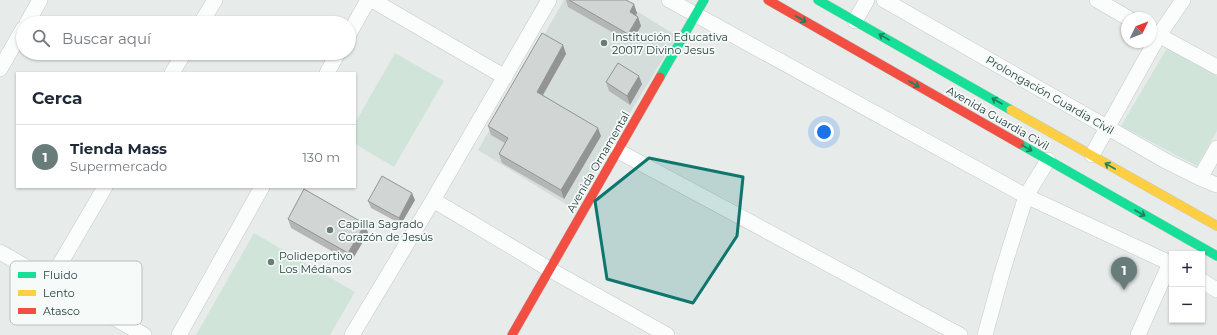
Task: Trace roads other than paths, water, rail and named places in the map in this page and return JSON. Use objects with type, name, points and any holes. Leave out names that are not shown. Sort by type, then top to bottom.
[{"type":"main road","name":"Avenida Ornamental","points":[[512,335],[704,0]]},
{"type":"main road","name":"Avenida Guardia Civil","points":[[768,0],[1217,256]]},
{"type":"main road","name":"Avenida Guardia Civil","points":[[818,0],[1217,226]]},
{"type":"street","points":[[31,16],[40,0]]},
{"type":"street","points":[[206,16],[215,0]]},
{"type":"street","points":[[356,21],[368,0]]},
{"type":"street","points":[[372,0],[505,76]]},
{"type":"street","points":[[352,335],[433,200],[549,0]]},
{"type":"street","points":[[669,0],[1026,196],[1169,262]]},
{"type":"street","points":[[855,21],[866,0]]},
{"type":"street","name":"Prolongación Guardia Civil","points":[[884,0],[1108,128],[1200,178],[1217,185]]},
{"type":"street","points":[[1097,0],[1121,14]]},
{"type":"street","points":[[1157,31],[1183,0]]},
{"type":"street","points":[[1157,34],[1217,67]]},
{"type":"street","points":[[0,68],[16,41]]},
{"type":"street","points":[[1092,156],[1108,128],[1148,48]]},
{"type":"street","points":[[173,72],[180,60]]},
{"type":"street","points":[[328,72],[334,60]]},
{"type":"street","points":[[1200,178],[1217,148]]},
{"type":"street","points":[[618,151],[960,335]]},
{"type":"street","points":[[985,335],[1002,273],[1026,196],[1048,160]]},
{"type":"street","points":[[62,261],[104,188]]},
{"type":"street","points":[[179,335],[261,188]]},
{"type":"street","points":[[433,200],[549,269],[667,335]]},
{"type":"street","points":[[0,252],[16,261]]},
{"type":"street","points":[[1138,335],[1169,267]]},
{"type":"street","points":[[1205,283],[1217,290]]},
{"type":"street","points":[[127,325],[144,335]]},
{"type":"place","name":"Institución Educativa 20017 Divino Jesus","points":[[604,43]]},
{"type":"place","name":"Capilla Sagrado Corazón de Jesús","points":[[330,230]]},
{"type":"place","name":"Polideportivo Los Médanos","points":[[271,262]]},
{"type":"place","name":"Tienda Mass","points":[[1124,290]]}]
